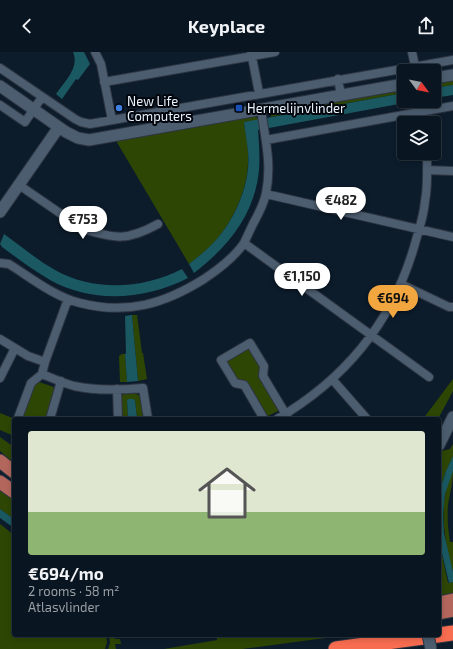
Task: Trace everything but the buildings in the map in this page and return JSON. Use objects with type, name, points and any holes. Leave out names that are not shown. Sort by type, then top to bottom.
[{"type":"highway","points":[[441,635],[453,633]]},
{"type":"highway","points":[[336,649],[424,637]]},
{"type":"main road","points":[[0,461],[12,470]]},
{"type":"main road","points":[[0,482],[12,491]]},
{"type":"main road","points":[[441,603],[453,600]]},
{"type":"main road","points":[[441,613],[453,610]]},
{"type":"street","points":[[95,52],[101,64],[112,120]]},
{"type":"street","points":[[104,82],[251,54],[275,52]]},
{"type":"street","points":[[412,52],[415,64]]},
{"type":"street","points":[[251,54],[259,93]]},
{"type":"street","points":[[428,64],[453,60]]},
{"type":"street","points":[[0,68],[81,122],[90,124],[397,69]]},
{"type":"street","points":[[441,77],[453,75]]},
{"type":"street","points":[[338,79],[340,95]]},
{"type":"street","points":[[0,86],[78,138],[94,140],[397,85]]},
{"type":"street","points":[[0,105],[25,122],[42,97]]},
{"type":"street","points":[[266,140],[453,106]]},
{"type":"street","points":[[422,108],[424,116]]},
{"type":"street","points":[[0,263],[9,264],[68,299],[96,306],[124,308],[148,305],[170,298],[195,284],[220,268],[244,243],[257,217],[266,194],[269,164],[261,109]]},
{"type":"street","points":[[0,212],[60,127]]},
{"type":"street","points":[[263,417],[244,385],[235,383],[221,360],[250,343],[264,366],[262,376],[287,417],[332,379],[372,336],[401,284],[412,257],[426,201],[427,160]]},
{"type":"street","points":[[427,170],[453,171]]},
{"type":"street","points":[[19,185],[83,229],[100,234],[115,237],[128,237],[144,232],[158,224]]},
{"type":"street","points":[[266,194],[453,237]]},
{"type":"street","points":[[244,243],[428,377]]},
{"type":"street","points":[[401,284],[453,307]]},
{"type":"street","points":[[18,417],[31,383],[42,374],[68,299]]},
{"type":"street","points":[[0,339],[28,356],[45,362]]},
{"type":"street","points":[[0,378],[15,348]]},
{"type":"street","points":[[42,374],[74,386],[117,390],[143,388],[148,417]]},
{"type":"street","points":[[332,379],[365,417]]},
{"type":"street","points":[[51,417],[61,382]]},
{"type":"street","points":[[117,390],[118,417]]},
{"type":"street","points":[[441,441],[453,417]]},
{"type":"street","points":[[428,637],[430,649]]},
{"type":"green space","points":[[453,80],[453,85],[441,87],[441,82]]},
{"type":"green space","points":[[397,88],[397,94],[270,117],[276,110]]},
{"type":"green space","points":[[255,116],[259,120],[244,122],[248,145],[247,176],[236,210],[214,243],[189,264],[115,139]]},
{"type":"green space","points":[[132,315],[137,315],[147,379],[138,381]]},
{"type":"green space","points":[[249,347],[260,365],[259,375],[280,410],[266,417],[225,361]]},
{"type":"green space","points":[[121,354],[125,354],[127,382],[120,382],[119,356]]},
{"type":"green space","points":[[453,379],[453,391],[439,417],[424,417]]},
{"type":"green space","points":[[39,382],[54,387],[53,389],[56,391],[49,417],[21,417],[33,385]]},
{"type":"green space","points":[[125,393],[132,393],[139,396],[141,398],[145,417],[137,417],[135,400],[129,399],[127,400],[128,417],[121,417],[120,397]]},
{"type":"green space","points":[[0,413],[12,418],[12,435],[0,430]]},
{"type":"green space","points":[[0,437],[12,446],[12,461],[0,451]]},
{"type":"green space","points":[[453,444],[453,456],[441,487],[441,452],[450,449]]},
{"type":"green space","points":[[453,471],[448,505],[448,528],[450,542],[453,542],[453,572],[445,534],[444,508],[448,483]]},
{"type":"green space","points":[[0,489],[12,498],[12,518],[0,509]]},
{"type":"green space","points":[[0,524],[12,533],[12,637],[106,637],[107,642],[105,649],[0,649]]},
{"type":"green space","points":[[441,550],[448,583],[453,582],[453,596],[441,599]]},
{"type":"green space","points":[[109,637],[114,637],[115,639],[120,639],[121,644],[115,644],[116,649],[108,649],[110,643]]},
{"type":"green space","points":[[217,637],[333,637],[242,649],[164,649],[217,640]]},
{"type":"shaded area","points":[[73,52],[84,52],[90,64],[78,80],[76,79],[62,99],[56,94],[67,80],[73,69],[75,58]]},
{"type":"shaded area","points":[[453,85],[453,95],[441,97],[441,87]]},
{"type":"shaded area","points":[[397,94],[397,104],[258,130],[259,170],[252,201],[246,215],[228,241],[194,273],[189,264],[216,240],[230,221],[241,199],[247,175],[248,163],[244,122]]},
{"type":"shaded area","points":[[4,234],[48,266],[70,277],[86,282],[102,285],[135,284],[167,276],[182,269],[188,278],[154,291],[137,295],[101,296],[84,293],[67,288],[50,280],[2,247],[0,244]]},
{"type":"shaded area","points":[[132,315],[138,381],[127,382],[125,316]]},
{"type":"shaded area","points":[[127,400],[135,400],[137,417],[128,417]]},
{"type":"shaded area","points":[[453,456],[453,471],[445,494],[443,514],[444,533],[453,572],[453,582],[449,583],[441,549],[441,487]]},
{"type":"shaded area","points":[[0,509],[12,518],[12,527],[0,518]]},
{"type":"place","name":"New Life Computers","points":[[119,108]]},
{"type":"place","name":"Hermelijnvlinder","points":[[239,108]]}]
